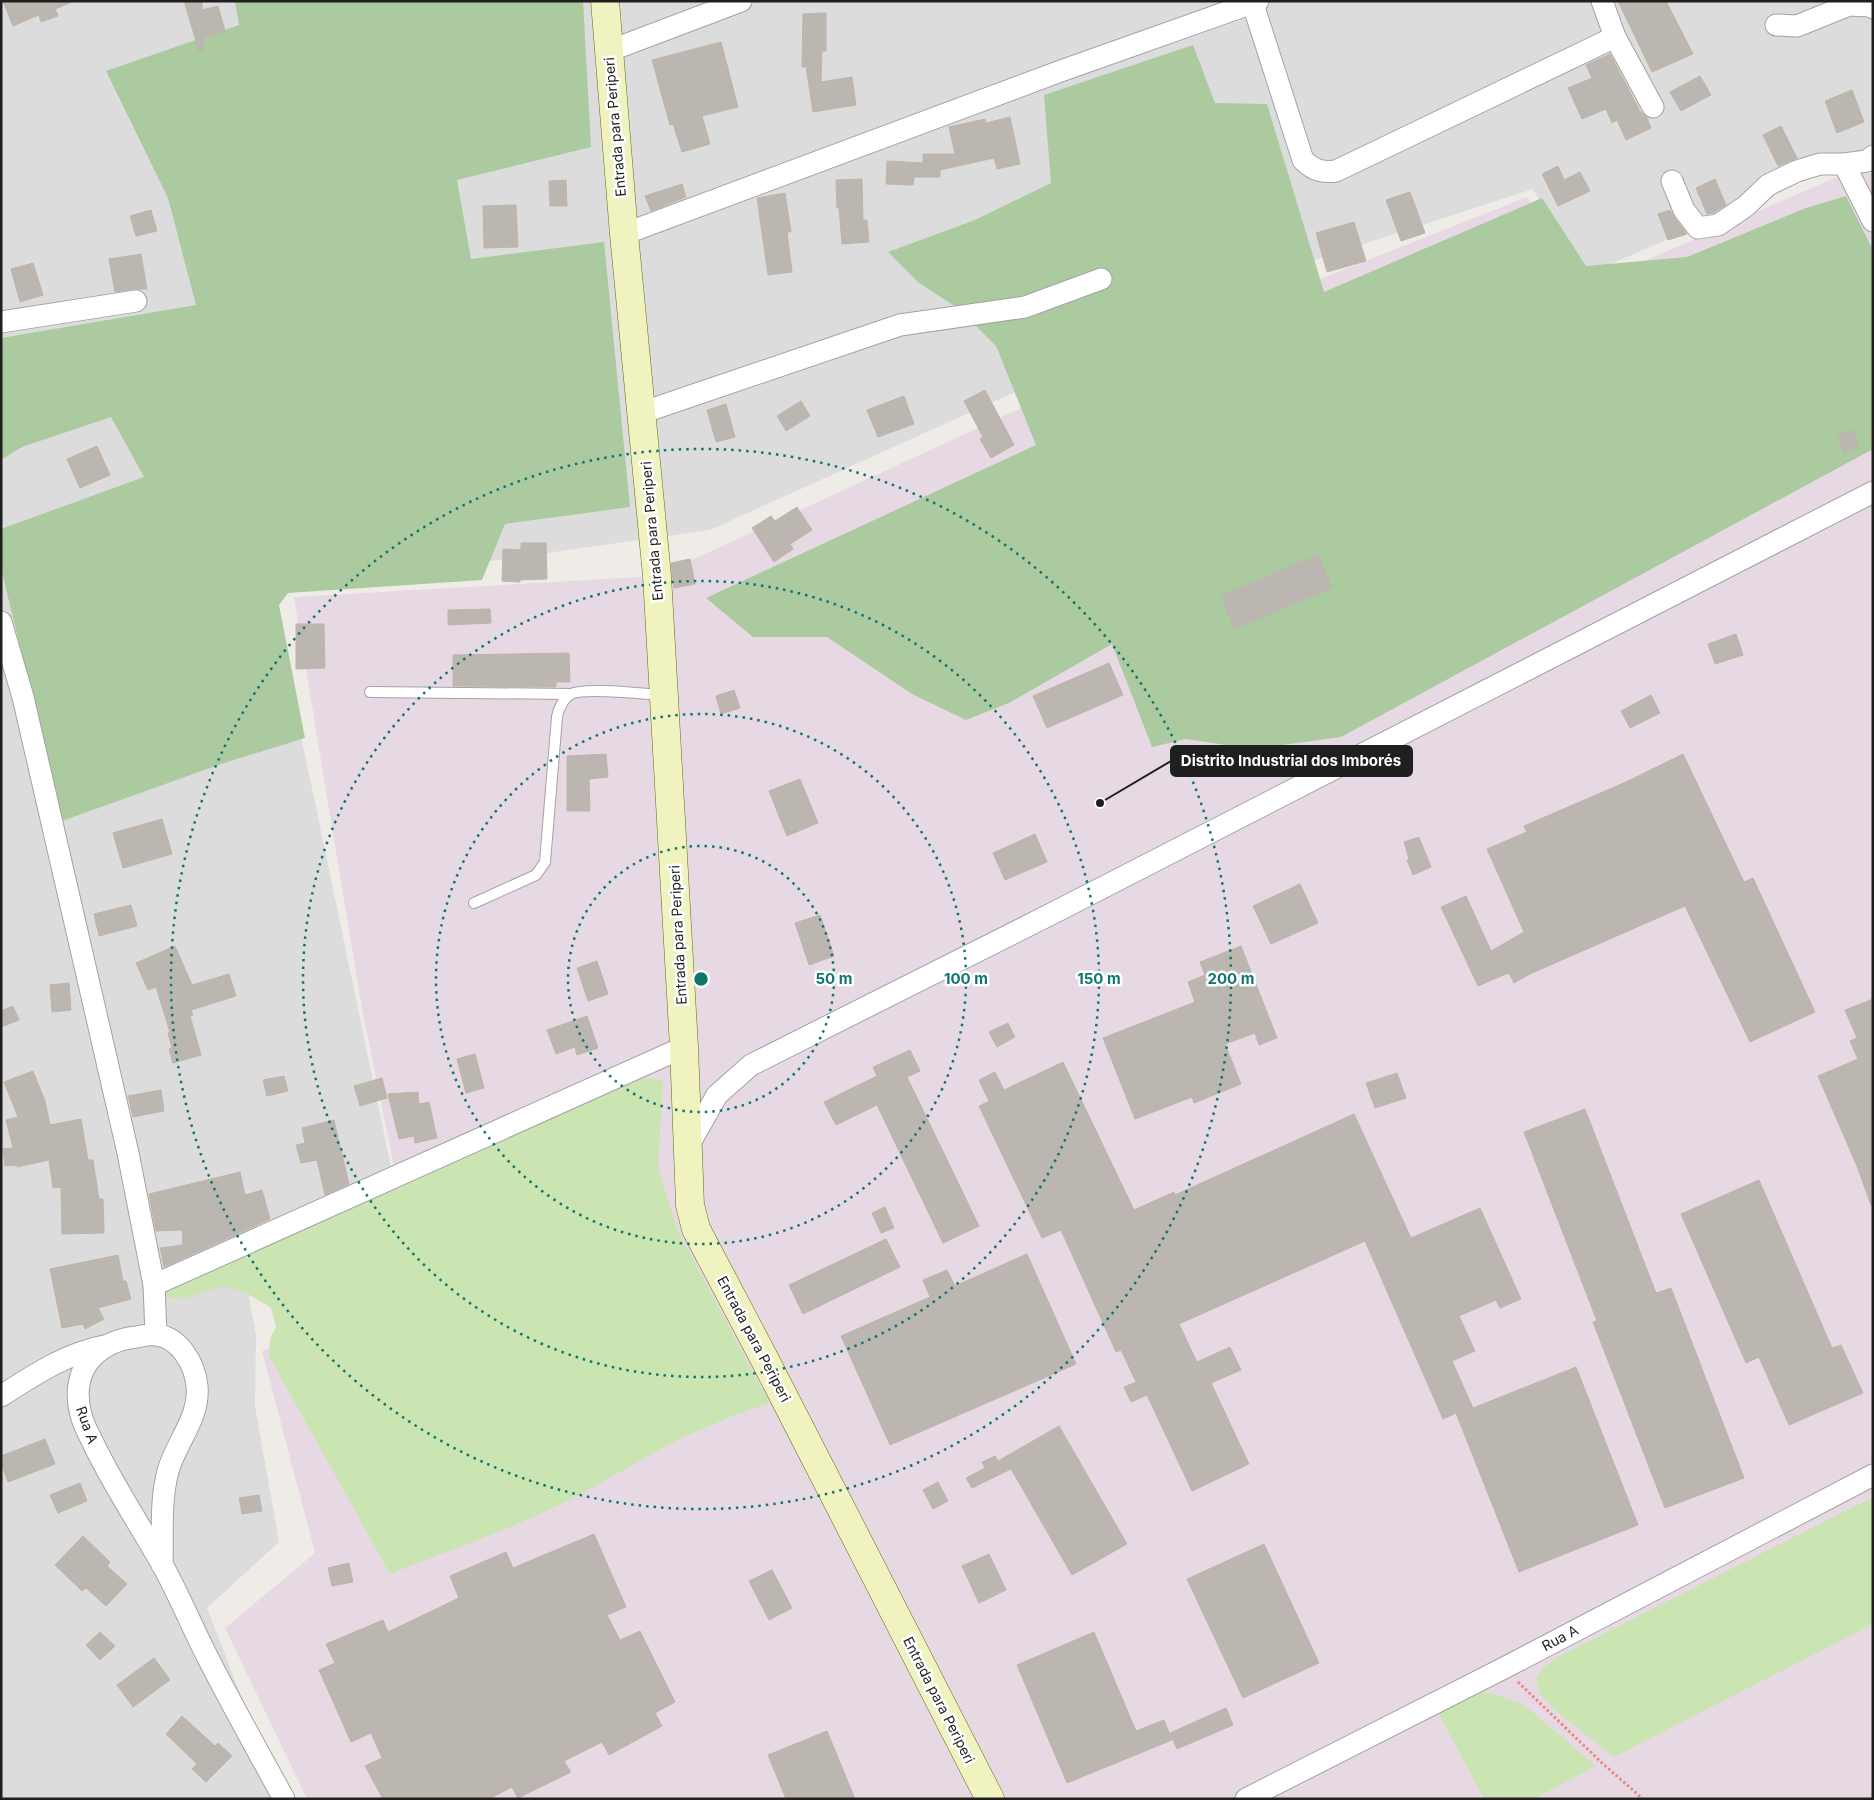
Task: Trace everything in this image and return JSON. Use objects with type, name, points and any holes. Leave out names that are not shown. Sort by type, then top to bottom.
[{"type":"main road","name":"Entrada para Periperi","points":[[605,1],[624,234],[657,576],[684,1047],[686,1148],[690,1205],[696,1229],[990,1799]]},
{"type":"street","points":[[609,51],[741,1]]},
{"type":"street","points":[[1602,1],[1615,37],[1653,107]]},
{"type":"street","points":[[624,234],[1058,72],[1254,2],[1304,160],[1311,168],[1328,172],[1336,171],[1615,37]]},
{"type":"street","points":[[1776,25],[1797,26],[1849,5],[1870,6],[1873,8]]},
{"type":"street","points":[[1672,181],[1684,210],[1698,228],[1718,225],[1746,206],[1768,185],[1796,171],[1820,164],[1844,164],[1867,161],[1873,156]]},
{"type":"street","points":[[1844,164],[1873,221]]},
{"type":"street","points":[[641,413],[900,325],[1025,307],[1101,278]]},
{"type":"street","points":[[1,322],[136,301]]},
{"type":"street","points":[[686,1148],[716,1095],[751,1065],[1068,906],[1873,492]]},
{"type":"street","points":[[1,622],[23,697],[128,1153],[154,1284],[156,1334]]},
{"type":"street","points":[[154,1284],[684,1047]]},
{"type":"street","name":"Rua A","points":[[162,1565],[165,1485],[170,1463],[196,1406],[197,1386],[193,1369],[181,1349],[166,1337],[156,1334],[125,1338],[106,1346],[88,1362],[81,1374],[78,1385],[81,1416],[112,1482],[162,1565],[210,1661],[284,1799]]},
{"type":"street","points":[[1,1396],[61,1360],[80,1352],[106,1346]]},
{"type":"street","name":"Rua A","points":[[1246,1799],[1504,1668],[1873,1475]]},
{"type":"lane","points":[[370,692],[571,694],[592,691],[663,695]]},
{"type":"lane","points":[[474,903],[536,875],[545,862],[557,717],[560,703],[571,694]]},
{"type":"path","points":[[1504,1668],[1602,1763],[1644,1799]]},
{"type":"shaded area","points":[[1,1],[1873,1],[1873,150],[1581,277],[1533,189],[1290,268],[710,530],[271,592],[394,1181],[240,1251],[256,1335],[255,1406],[279,1542],[207,1608],[281,1799],[1,1799]]},
{"type":"shaded area","points":[[1873,161],[1873,1799],[307,1799],[225,1628],[315,1553],[262,1351],[299,1335],[396,1176],[362,1009],[294,597],[657,576],[1184,333],[1527,197],[1580,289]]},
{"type":"green space","points":[[235,1],[583,1],[591,147],[457,180],[471,259],[604,242],[630,507],[505,524],[482,580],[288,593],[279,605],[305,738],[224,763],[62,821],[1,568],[1,529],[144,477],[111,417],[22,447],[1,460],[1,338],[196,305],[168,198],[106,71],[239,25]]},
{"type":"green space","points":[[1193,45],[1215,103],[1267,104],[1324,292],[1542,198],[1586,266],[1687,257],[1806,208],[1846,196],[1873,250],[1873,449],[1341,737],[1253,749],[1186,739],[1152,747],[1112,644],[1009,703],[966,720],[912,694],[827,637],[753,637],[706,598],[1036,445],[996,346],[959,309],[918,282],[888,252],[975,220],[1051,183],[1044,95]]},
{"type":"green space","points":[[641,1078],[663,1080],[658,1167],[677,1229],[769,1403],[727,1418],[687,1436],[555,1507],[494,1534],[390,1574],[269,1356],[270,1339],[276,1327],[271,1308],[249,1295],[231,1288],[218,1288],[181,1299],[166,1295],[161,1287]]},
{"type":"green space","points":[[1873,1497],[1873,1624],[1614,1757],[1556,1711],[1540,1694],[1536,1678],[1543,1668],[1556,1658]]},
{"type":"green space","points":[[1478,1691],[1524,1705],[1596,1766],[1533,1799],[1484,1799],[1439,1714]]},
{"type":"building","points":[[3,1],[72,2],[55,9],[58,16],[41,22],[39,15],[13,26]]},
{"type":"building","points":[[184,1],[202,1],[202,10],[218,6],[225,31],[203,37],[204,50],[199,51]]},
{"type":"building","points":[[1618,1],[1666,1],[1693,54],[1652,72]]},
{"type":"building","points":[[826,13],[826,51],[822,51],[821,82],[852,77],[856,105],[813,112],[806,67],[802,67],[803,14]]},
{"type":"building","points":[[721,42],[738,107],[702,116],[710,144],[682,152],[673,124],[670,125],[652,60]]},
{"type":"building","points":[[1610,54],[1651,128],[1626,140],[1617,120],[1612,123],[1606,109],[1582,119],[1568,88],[1592,78],[1586,65]]},
{"type":"building","points":[[1700,76],[1711,95],[1681,111],[1670,92]]},
{"type":"building","points":[[1852,90],[1864,122],[1837,133],[1825,101]]},
{"type":"building","points":[[1010,117],[1020,164],[997,169],[994,158],[940,170],[940,177],[914,177],[913,185],[886,184],[887,161],[923,163],[923,154],[955,154],[949,127],[985,119],[986,123]]},
{"type":"building","points":[[1781,126],[1797,158],[1778,166],[1763,135]]},
{"type":"building","points":[[1558,166],[1564,180],[1580,172],[1590,191],[1558,206],[1542,174]]},
{"type":"building","points":[[862,179],[863,220],[867,220],[869,242],[842,244],[839,208],[837,208],[836,180]]},
{"type":"building","points":[[1715,179],[1726,205],[1713,213],[1707,214],[1696,188]]},
{"type":"building","points":[[566,180],[567,206],[550,206],[549,181]]},
{"type":"building","points":[[682,184],[686,197],[651,211],[645,196]]},
{"type":"building","points":[[1410,192],[1425,233],[1401,241],[1386,200]]},
{"type":"building","points":[[785,193],[791,232],[787,232],[792,272],[768,275],[757,198]]},
{"type":"building","points":[[516,205],[518,247],[484,248],[483,206]]},
{"type":"building","points":[[151,210],[157,231],[136,236],[130,216]]},
{"type":"building","points":[[1670,210],[1687,234],[1668,240],[1658,214]]},
{"type":"building","points":[[1354,222],[1366,261],[1327,272],[1316,233]]},
{"type":"building","points":[[141,254],[147,289],[115,292],[109,259]]},
{"type":"building","points":[[33,263],[43,295],[20,302],[11,269]]},
{"type":"building","points":[[985,390],[1014,445],[991,458],[980,439],[983,437],[964,401]]},
{"type":"building","points":[[904,396],[914,424],[878,437],[867,410]]},
{"type":"building","points":[[801,401],[810,416],[786,431],[777,416]]},
{"type":"building","points":[[726,404],[735,437],[716,442],[707,410]]},
{"type":"building","points":[[1852,430],[1859,446],[1844,453],[1837,436]]},
{"type":"building","points":[[97,446],[110,475],[80,488],[67,459]]},
{"type":"building","points":[[797,507],[812,530],[790,544],[793,549],[774,562],[752,528],[771,516],[775,521]]},
{"type":"building","points":[[521,543],[546,543],[547,579],[520,580],[520,582],[502,581],[503,549],[521,550]]},
{"type":"building","points":[[1318,555],[1332,588],[1234,629],[1221,596]]},
{"type":"building","points":[[690,559],[695,584],[674,588],[671,563]]},
{"type":"building","points":[[490,609],[491,623],[448,625],[448,610]]},
{"type":"building","points":[[296,624],[324,624],[325,668],[296,669]]},
{"type":"building","points":[[1736,634],[1743,655],[1715,664],[1708,644]]},
{"type":"building","points":[[569,653],[570,682],[556,682],[556,687],[453,686],[453,655]]},
{"type":"building","points":[[1109,663],[1123,695],[1047,728],[1033,696]]},
{"type":"building","points":[[734,690],[740,708],[721,714],[716,696]]},
{"type":"building","points":[[1651,695],[1660,713],[1630,728],[1621,711]]},
{"type":"building","points":[[606,754],[608,777],[589,779],[590,811],[567,811],[567,756]]},
{"type":"building","points":[[1683,754],[1744,882],[1753,878],[1815,1012],[1750,1042],[1685,906],[1530,974],[1514,983],[1509,973],[1478,986],[1441,907],[1466,896],[1491,951],[1524,932],[1487,849],[1527,832],[1524,826],[1626,782]]},
{"type":"building","points":[[800,779],[818,823],[787,836],[769,791]]},
{"type":"building","points":[[162,819],[172,854],[123,868],[113,833]]},
{"type":"building","points":[[1035,834],[1047,862],[1005,880],[993,853]]},
{"type":"building","points":[[1419,837],[1431,867],[1413,875],[1407,860],[1409,859],[1404,842]]},
{"type":"building","points":[[1300,884],[1318,923],[1271,944],[1253,906]]},
{"type":"building","points":[[131,905],[137,926],[99,936],[94,914]]},
{"type":"building","points":[[820,915],[834,956],[809,965],[795,923]]},
{"type":"building","points":[[175,946],[192,985],[229,974],[236,996],[191,1010],[193,1015],[190,1016],[201,1055],[173,1063],[169,1049],[172,1048],[168,1033],[170,1032],[156,987],[148,990],[136,963]]},
{"type":"building","points":[[1241,946],[1277,1038],[1259,1045],[1255,1033],[1225,1044],[1241,1084],[1194,1103],[1192,1097],[1135,1119],[1103,1038],[1195,1002],[1188,982],[1205,975],[1200,962]]},
{"type":"building","points":[[597,961],[608,994],[588,1001],[577,968]]},
{"type":"building","points":[[69,983],[71,1010],[52,1012],[50,985]]},
{"type":"building","points":[[1873,999],[1873,1204],[1871,1205],[1857,1166],[1818,1076],[1858,1059],[1850,1041],[1857,1038],[1845,1010]]},
{"type":"building","points":[[13,1006],[19,1020],[1,1027],[1,1011]]},
{"type":"building","points":[[587,1016],[598,1048],[577,1055],[575,1047],[556,1054],[547,1030]]},
{"type":"building","points":[[1008,1023],[1015,1037],[997,1047],[989,1032]]},
{"type":"building","points":[[910,1050],[920,1071],[907,1077],[979,1226],[943,1243],[877,1105],[836,1125],[824,1102],[877,1076],[873,1067]]},
{"type":"building","points":[[475,1054],[484,1088],[466,1093],[457,1059]]},
{"type":"building","points":[[1063,1062],[1134,1210],[1174,1192],[1175,1195],[1354,1114],[1411,1238],[1480,1208],[1521,1299],[1500,1308],[1496,1300],[1459,1316],[1475,1351],[1452,1361],[1473,1408],[1576,1367],[1638,1525],[1519,1572],[1456,1413],[1443,1419],[1365,1241],[1179,1324],[1197,1362],[1230,1347],[1241,1370],[1211,1383],[1249,1464],[1192,1491],[1147,1395],[1131,1402],[1124,1387],[1136,1382],[1121,1350],[1116,1352],[1061,1230],[1042,1238],[979,1106],[989,1101],[979,1080],[995,1072],[1004,1090]]},
{"type":"building","points":[[33,1071],[45,1101],[50,1125],[81,1119],[88,1160],[93,1160],[99,1199],[103,1199],[104,1233],[62,1234],[61,1187],[53,1188],[49,1160],[17,1167],[17,1165],[5,1166],[3,1149],[13,1148],[6,1120],[18,1117],[4,1082]]},
{"type":"building","points":[[1397,1073],[1406,1098],[1375,1108],[1366,1083]]},
{"type":"building","points":[[284,1076],[288,1091],[267,1096],[263,1080]]},
{"type":"building","points":[[382,1078],[387,1098],[360,1106],[354,1086]]},
{"type":"building","points":[[161,1090],[164,1111],[133,1117],[128,1096]]},
{"type":"building","points":[[418,1092],[419,1104],[429,1102],[437,1138],[415,1143],[414,1136],[399,1139],[388,1094]]},
{"type":"building","points":[[1585,1109],[1656,1293],[1671,1288],[1744,1478],[1665,1508],[1593,1322],[1597,1321],[1524,1132]]},
{"type":"building","points":[[334,1120],[349,1184],[325,1195],[317,1160],[301,1163],[296,1145],[305,1143],[302,1128]]},
{"type":"building","points":[[240,1172],[245,1195],[262,1190],[270,1219],[164,1267],[160,1248],[183,1245],[182,1230],[156,1231],[149,1194]]},
{"type":"building","points":[[1759,1180],[1832,1348],[1841,1345],[1863,1393],[1789,1425],[1759,1357],[1746,1363],[1681,1214]]},
{"type":"building","points":[[885,1207],[894,1228],[881,1233],[872,1213]]},
{"type":"building","points":[[886,1239],[900,1267],[803,1314],[789,1285]]},
{"type":"building","points":[[1027,1254],[1076,1364],[890,1445],[841,1336],[930,1297],[923,1280],[947,1270],[955,1286]]},
{"type":"building","points":[[118,1255],[123,1281],[126,1281],[131,1299],[98,1308],[104,1319],[85,1329],[83,1324],[62,1328],[50,1269]]},
{"type":"building","points":[[1059,1426],[1127,1544],[1072,1575],[1011,1469],[972,1488],[966,1478],[985,1468],[982,1462],[995,1456],[998,1461]]},
{"type":"building","points":[[45,1439],[55,1464],[8,1482],[1,1463],[1,1456]]},
{"type":"building","points":[[938,1482],[948,1501],[933,1509],[923,1490]]},
{"type":"building","points":[[80,1483],[87,1501],[58,1513],[50,1495]]},
{"type":"building","points":[[259,1495],[262,1511],[242,1514],[239,1498]]},
{"type":"building","points":[[594,1534],[626,1607],[607,1615],[620,1640],[640,1631],[675,1702],[655,1713],[662,1726],[609,1755],[602,1742],[564,1761],[571,1772],[518,1798],[512,1787],[489,1799],[383,1799],[365,1766],[382,1758],[371,1733],[351,1742],[319,1670],[335,1663],[326,1644],[383,1620],[388,1632],[459,1598],[450,1576],[506,1552],[513,1568]]},
{"type":"building","points":[[83,1536],[110,1562],[107,1566],[127,1584],[106,1606],[86,1588],[82,1591],[55,1565]]},
{"type":"building","points":[[1264,1544],[1319,1663],[1243,1698],[1187,1579]]},
{"type":"building","points":[[989,1554],[1006,1590],[979,1603],[962,1566]]},
{"type":"building","points":[[349,1563],[353,1582],[332,1586],[328,1568]]},
{"type":"building","points":[[772,1570],[792,1608],[769,1620],[749,1581]]},
{"type":"building","points":[[100,1632],[115,1646],[100,1660],[86,1645]]},
{"type":"building","points":[[1094,1632],[1136,1731],[1164,1720],[1172,1740],[1067,1783],[1017,1665]]},
{"type":"building","points":[[154,1658],[170,1680],[133,1707],[117,1685]]},
{"type":"building","points":[[1226,1708],[1233,1725],[1177,1749],[1170,1733]]},
{"type":"building","points":[[182,1716],[215,1746],[218,1743],[232,1756],[206,1782],[192,1769],[197,1764],[166,1734]]},
{"type":"building","points":[[827,1731],[855,1799],[786,1799],[768,1755]]},
{"type":"place","name":"Distrito Industrial dos Imborés","points":[[1100,803]]}]
